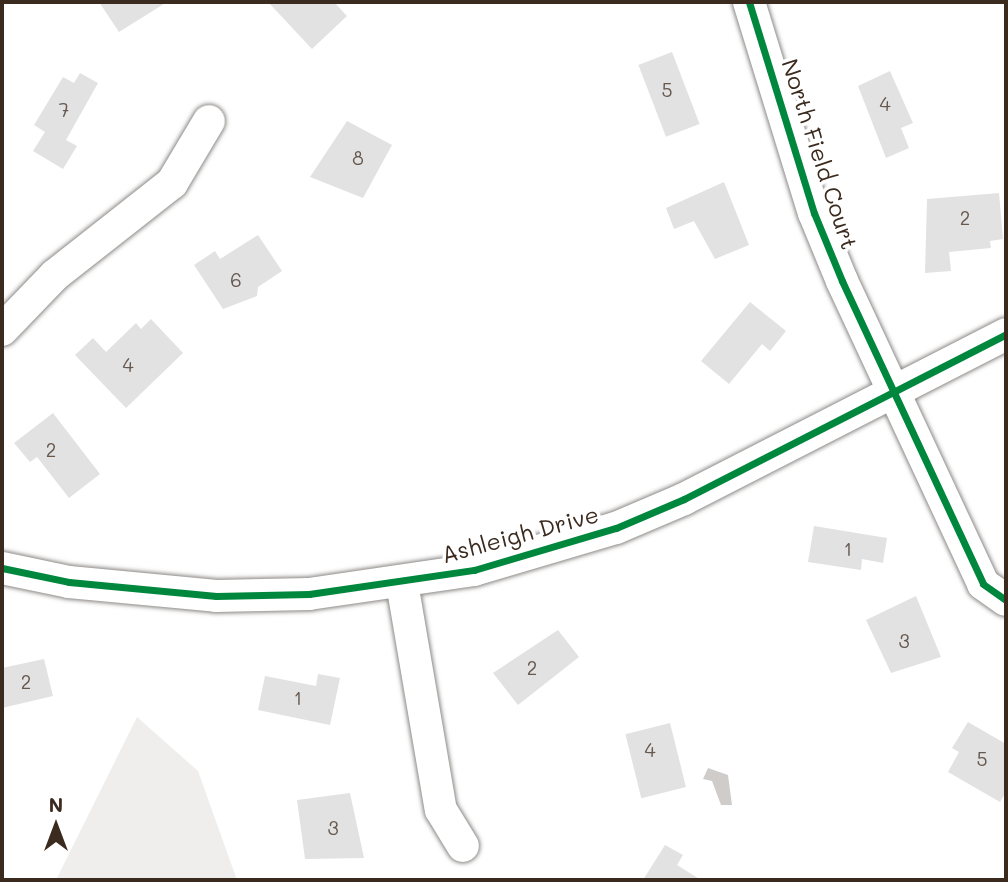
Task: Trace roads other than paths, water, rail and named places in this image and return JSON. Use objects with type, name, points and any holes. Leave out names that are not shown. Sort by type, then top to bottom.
[{"type":"street","name":"North Field Court","points":[[749,2],[814,213],[983,584],[1006,600]]},
{"type":"street","points":[[2,330],[55,275],[172,183],[209,121]]},
{"type":"street","name":"Ashleigh Drive","points":[[2,568],[105,586],[216,596],[309,594],[402,583],[474,570],[616,528],[684,499],[1006,334]]},
{"type":"street","points":[[402,583],[441,810],[463,846]]}]
